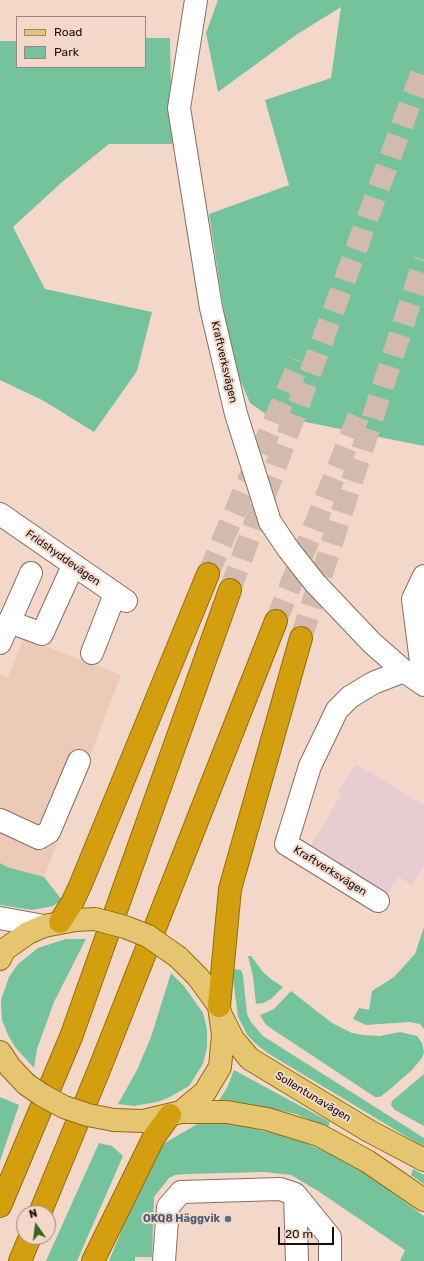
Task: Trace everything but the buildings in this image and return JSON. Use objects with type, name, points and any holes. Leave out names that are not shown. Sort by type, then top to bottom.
[{"type":"highway","points":[[52,924],[72,903],[80,886],[208,574]]},
{"type":"highway","points":[[0,1206],[72,1037],[230,590]]},
{"type":"highway","points":[[43,1205],[99,1070],[276,621]]},
{"type":"highway","points":[[220,1010],[230,889],[301,638]]},
{"type":"highway","points":[[93,1261],[150,1143],[176,1113]]},
{"type":"highway","points":[[20,1261],[27,1245]]},
{"type":"main road","name":"Sollentunavägen","points":[[0,959],[4,950],[28,932],[52,924],[95,919],[125,927],[148,936],[178,957],[198,977],[220,1010],[233,1039],[250,1059],[368,1131],[424,1160]]},
{"type":"main road","points":[[176,1113],[205,1092],[220,1067],[223,1035],[220,1010]]},
{"type":"main road","points":[[0,1052],[10,1067],[26,1084],[64,1107],[88,1115],[114,1120],[143,1121],[176,1113],[227,1112],[267,1119],[319,1135],[367,1161],[424,1200]]},
{"type":"street","name":"Kraftverksvägen","points":[[196,0],[179,108],[211,308],[236,414],[270,522],[279,537],[320,588],[372,643],[404,671],[424,685]]},
{"type":"street","name":"Fridshyddevägen","points":[[0,514],[121,598],[92,653]]},
{"type":"street","points":[[10,622],[42,634],[73,566]]},
{"type":"street","points":[[0,643],[31,573]]},
{"type":"street","points":[[424,576],[413,599],[421,635],[424,685]]},
{"type":"street","name":"Kraftverksvägen","points":[[378,901],[286,844],[310,766],[337,710],[350,697],[373,683],[404,671]]},
{"type":"street","points":[[0,820],[39,838],[49,832],[79,761]]},
{"type":"street","points":[[0,918],[52,924]]},
{"type":"street","points":[[164,1261],[168,1207],[181,1192],[280,1189],[295,1194],[330,1237],[330,1261]]},
{"type":"street","points":[[295,1194],[298,1261]]},
{"type":"shaded area","points":[[24,638],[121,675],[44,877],[7,867],[0,863],[0,674],[8,677]]},
{"type":"shaded area","points":[[356,764],[424,805],[424,865],[412,885],[399,877],[386,896],[309,849],[341,795],[338,792]]},
{"type":"green space","points":[[218,0],[424,0],[424,446],[266,414],[250,403],[231,358],[209,214],[289,185],[265,100],[331,78],[341,7],[296,35],[218,92],[206,33]]},
{"type":"green space","points":[[146,38],[170,38],[172,144],[109,144],[62,182],[13,227],[45,289],[152,312],[137,371],[94,432],[44,401],[0,380],[0,41],[16,41],[16,68],[146,68]]},
{"type":"green space","points":[[0,863],[7,867],[44,877],[62,900],[53,906],[32,910],[0,905]]},
{"type":"green space","points":[[424,927],[424,1029],[420,1024],[409,1022],[366,1025],[353,1019],[359,1008],[369,1010],[372,991],[394,977],[415,954]]},
{"type":"green space","points":[[66,939],[86,939],[54,1002],[37,1049],[34,1068],[15,1047],[8,1035],[2,1020],[1,1000],[9,977],[18,964],[38,948]]},
{"type":"green space","points":[[248,956],[251,956],[263,972],[283,987],[271,999],[263,1003],[256,1004],[253,976]]},
{"type":"green space","points":[[232,970],[241,970],[243,975],[247,1014],[251,1022],[263,1036],[424,1138],[424,1147],[269,1054],[256,1044],[248,1036],[238,1017]]},
{"type":"green space","points":[[171,973],[184,986],[203,1013],[207,1029],[207,1047],[203,1064],[189,1086],[168,1098],[157,1102],[134,1106],[118,1104],[137,1070],[151,1037]]},
{"type":"green space","points":[[291,991],[332,1023],[352,1033],[380,1036],[400,1032],[417,1036],[422,1043],[424,1052],[422,1058],[412,1070],[389,1090],[380,1097],[375,1097],[266,1025],[260,1015],[274,1009]]},
{"type":"green space","points":[[234,1070],[330,1122],[328,1127],[296,1114],[278,1110],[239,1103],[217,1103],[227,1088]]},
{"type":"green space","points":[[424,1074],[424,1126],[395,1110],[391,1105],[392,1101]]},
{"type":"green space","points":[[0,1097],[19,1105],[0,1161]]},
{"type":"green space","points":[[199,1123],[234,1124],[293,1138],[349,1161],[424,1216],[424,1261],[400,1261],[405,1250],[318,1191],[291,1175],[264,1172],[187,1174],[175,1175],[169,1178],[154,1197],[152,1257],[135,1257],[135,1261],[109,1261],[141,1183],[158,1147]]},
{"type":"green space","points":[[99,1143],[112,1146],[123,1156],[77,1261],[46,1261],[53,1245],[56,1245],[56,1239]]},
{"type":"green space","points":[[413,1169],[424,1175],[424,1184],[411,1175]]},
{"type":"tunnel","points":[[230,590],[424,66]]},
{"type":"tunnel","points":[[301,638],[424,260]]},
{"type":"tunnel","points":[[208,574],[300,361]]},
{"type":"tunnel","points":[[276,621],[361,410]]},
{"type":"place","name":"OKQ8 Häggvik","points":[[228,1219]]}]
